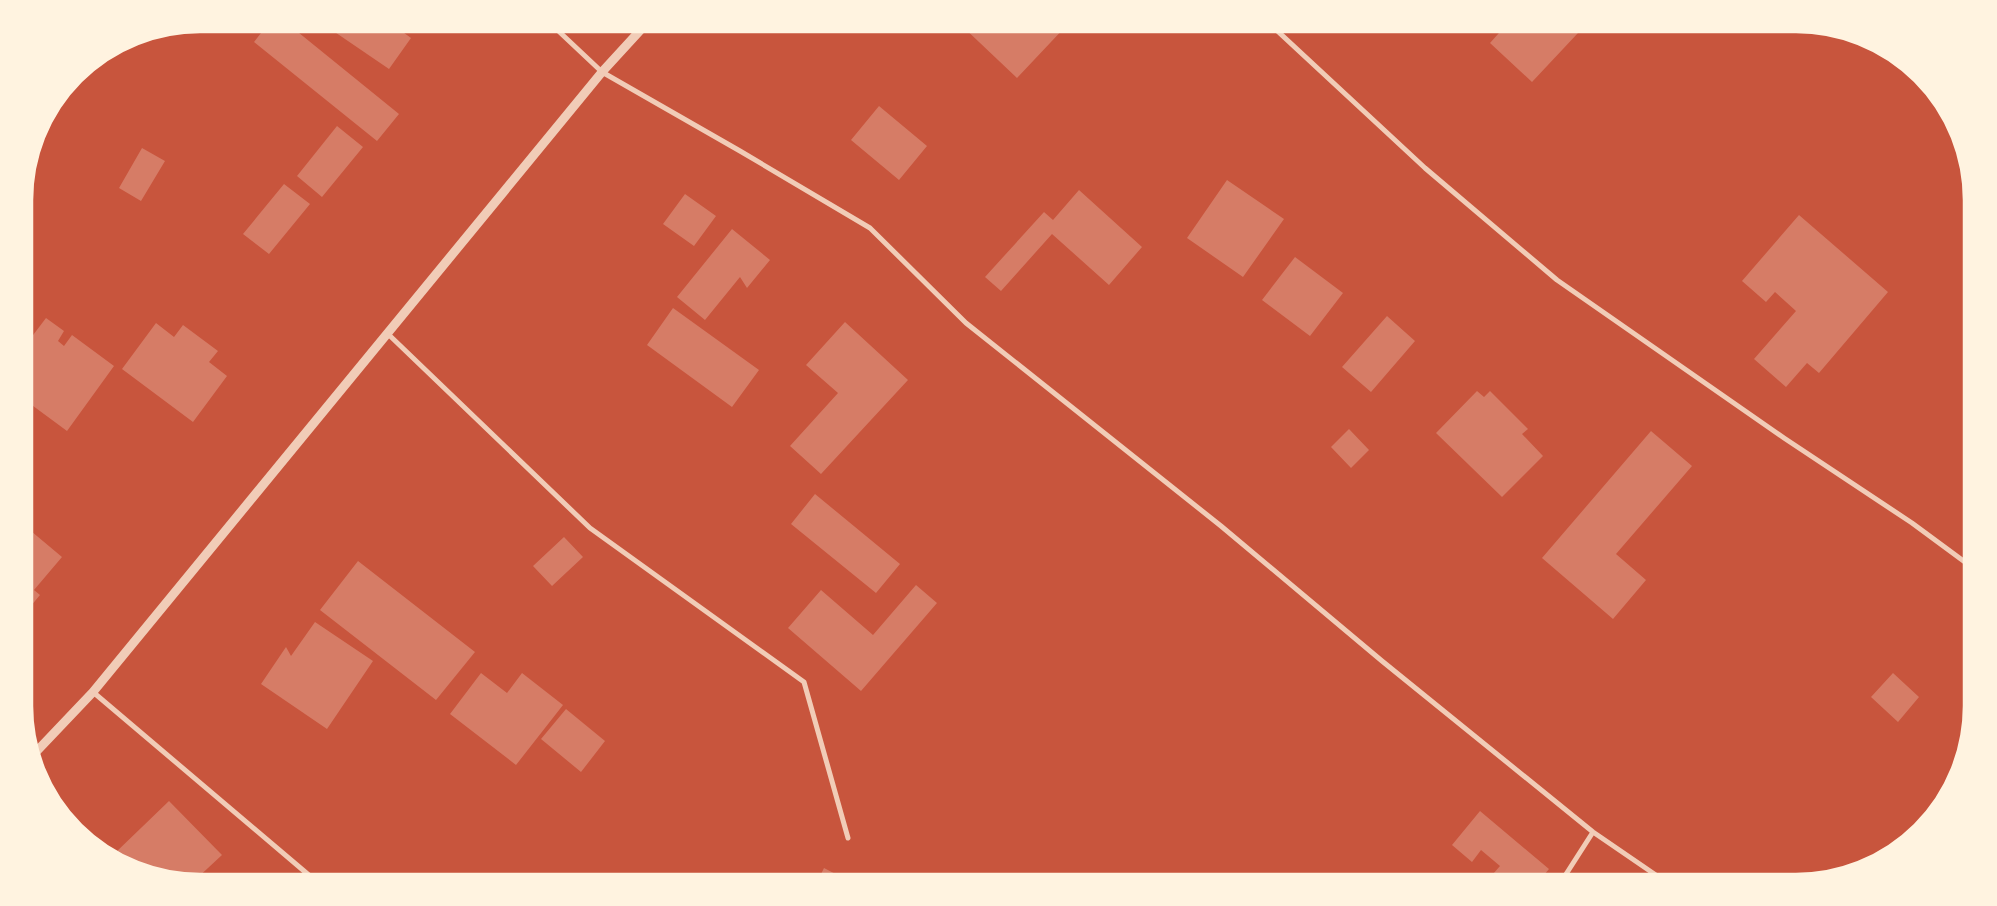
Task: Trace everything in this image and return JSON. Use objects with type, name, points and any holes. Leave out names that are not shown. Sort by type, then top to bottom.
[{"type":"street","points":[[559,32],[602,72],[870,228],[966,323],[1221,526],[1382,661],[1593,832],[1653,873]]},
{"type":"street","points":[[38,750],[93,692],[602,72],[639,32]]},
{"type":"street","points":[[1279,32],[1425,168],[1557,280],[1784,438],[1912,523],[1964,561]]},
{"type":"street","points":[[387,333],[590,528],[804,682],[848,838]]},
{"type":"street","points":[[93,692],[307,874]]},
{"type":"street","points":[[1567,873],[1593,832]]},
{"type":"building","points":[[262,32],[298,32],[399,114],[377,141],[254,42]]},
{"type":"building","points":[[335,32],[403,32],[411,38],[389,69]]},
{"type":"building","points":[[968,32],[1060,32],[1017,78]]},
{"type":"building","points":[[1500,32],[1578,33],[1532,82],[1490,43]]},
{"type":"building","points":[[879,106],[927,146],[899,180],[851,140]]},
{"type":"building","points":[[337,126],[363,147],[322,197],[297,176]]},
{"type":"building","points":[[142,148],[165,161],[141,201],[119,188]]},
{"type":"building","points":[[1227,180],[1284,219],[1243,277],[1187,238]]},
{"type":"building","points":[[284,184],[310,204],[269,254],[243,234]]},
{"type":"building","points":[[1079,190],[1142,247],[1109,285],[1052,234],[1001,291],[985,277],[1044,212],[1053,220]]},
{"type":"building","points":[[685,194],[716,216],[694,246],[663,224]]},
{"type":"building","points":[[1799,215],[1888,292],[1819,373],[1807,363],[1786,387],[1754,359],[1796,311],[1775,292],[1766,302],[1742,281]]},
{"type":"building","points":[[732,229],[770,260],[747,288],[740,277],[705,320],[677,297]]},
{"type":"building","points":[[1295,257],[1343,293],[1310,336],[1262,300]]},
{"type":"building","points":[[673,308],[759,370],[732,407],[647,345]]},
{"type":"building","points":[[1387,316],[1415,341],[1371,392],[1342,367]]},
{"type":"building","points":[[46,318],[64,331],[58,341],[64,346],[72,335],[114,366],[67,431],[33,406],[33,336]]},
{"type":"building","points":[[845,322],[908,380],[821,474],[790,446],[838,393],[806,365]]},
{"type":"building","points":[[156,323],[174,337],[183,325],[218,351],[209,362],[227,376],[193,422],[122,369]]},
{"type":"building","points":[[1477,391],[1484,397],[1490,391],[1528,429],[1522,434],[1543,456],[1502,497],[1436,433]]},
{"type":"building","points":[[1349,429],[1369,450],[1351,468],[1331,447]]},
{"type":"building","points":[[1651,431],[1692,466],[1616,554],[1646,580],[1613,619],[1542,558]]},
{"type":"building","points":[[815,494],[900,564],[876,593],[791,524]]},
{"type":"building","points":[[32,532],[62,557],[34,590],[40,595],[32,604]]},
{"type":"building","points":[[564,537],[583,557],[552,586],[533,566]]},
{"type":"building","points":[[358,561],[475,652],[436,700],[320,610]]},
{"type":"building","points":[[916,585],[937,603],[861,691],[788,628],[821,590],[873,635]]},
{"type":"building","points":[[315,622],[373,661],[327,729],[261,684],[286,647],[291,656]]},
{"type":"building","points":[[481,673],[507,693],[522,673],[563,705],[516,765],[450,714]]},
{"type":"building","points":[[1893,673],[1919,697],[1898,722],[1871,697]]},
{"type":"building","points":[[566,709],[605,741],[581,772],[541,739]]},
{"type":"building","points":[[169,801],[222,855],[201,874],[157,868],[136,861],[117,851]]},
{"type":"building","points":[[1480,811],[1549,869],[1545,873],[1494,873],[1500,866],[1481,850],[1472,862],[1452,845]]},
{"type":"building","points":[[824,868],[835,874],[821,874]]}]
